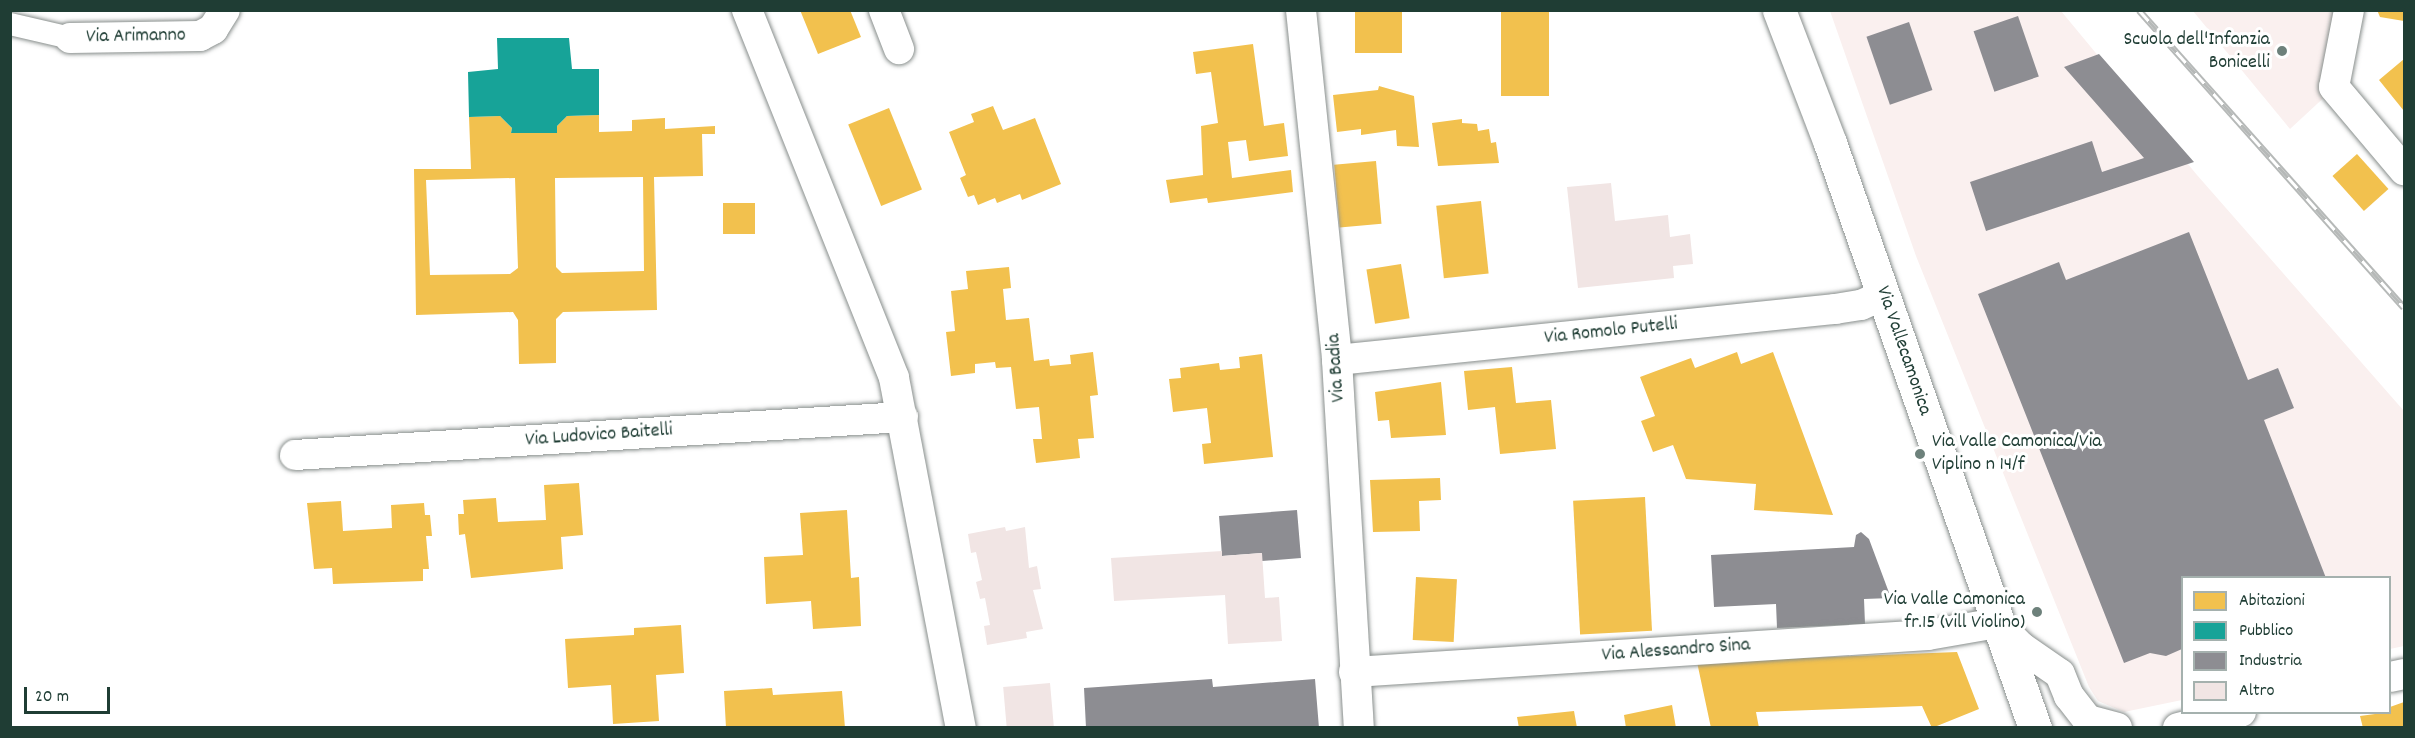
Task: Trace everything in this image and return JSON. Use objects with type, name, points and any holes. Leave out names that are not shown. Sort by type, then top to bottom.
[{"type":"main road","name":"Via Vallecamonica","points":[[1779,10],[1883,295],[2035,728]]},
{"type":"street","name":"Via Arimanno","points":[[70,38],[200,36],[213,29],[225,10]]},
{"type":"street","points":[[747,10],[894,378],[961,728]]},
{"type":"street","points":[[884,10],[899,49]]},
{"type":"street","name":"Via Badia","points":[[1301,10],[1337,360],[1359,728]]},
{"type":"street","points":[[2349,10],[2334,87],[2404,170]]},
{"type":"street","points":[[10,24],[70,38]]},
{"type":"street","name":"Via Romolo Putelli","points":[[1337,360],[1835,309],[1861,305],[1883,295]]},
{"type":"street","name":"Via Ludovico Baitelli","points":[[295,455],[903,417]]},
{"type":"street","points":[[1997,623],[2021,647],[2060,674],[2069,696],[2088,720],[2118,728]]},
{"type":"street","name":"Via Alessandro Sina","points":[[1354,672],[1928,635],[1997,623]]},
{"type":"street","points":[[2178,728],[2233,714]]},
{"type":"shaded area","points":[[1830,11],[2061,11],[2197,175],[2404,411],[2404,646],[2391,649],[2391,576],[2181,576],[2181,700],[2124,712],[2098,701],[2089,687],[1916,256]]},
{"type":"shaded area","name":"Scuola dell'Infanzia Bonicelli","points":[[2193,11],[2344,11],[2330,92],[2290,129]]},
{"type":"building: Abitazioni","points":[[800,10],[850,10],[861,37],[818,54]]},
{"type":"building: Abitazioni","points":[[1355,10],[1402,10],[1402,53],[1355,53]]},
{"type":"building: Abitazioni","points":[[1501,10],[1549,10],[1549,96],[1501,96]]},
{"type":"building: Abitazioni","points":[[2377,10],[2404,10],[2404,21],[2380,17]]},
{"type":"building: Abitazioni","points":[[1253,44],[1264,126],[1284,123],[1288,156],[1249,161],[1246,140],[1228,142],[1232,178],[1291,170],[1293,192],[1208,203],[1207,198],[1170,203],[1166,180],[1203,175],[1201,126],[1218,123],[1211,72],[1196,74],[1193,52]]},
{"type":"building: Abitazioni","points":[[2404,59],[2404,111],[2379,80]]},
{"type":"building: Abitazioni","points":[[1379,86],[1414,96],[1419,147],[1397,146],[1396,130],[1361,135],[1361,129],[1337,132],[1333,95],[1378,90]]},
{"type":"building: Abitazioni","points":[[993,106],[1003,130],[1035,118],[1061,184],[1022,200],[1020,194],[997,203],[995,198],[978,205],[974,195],[968,197],[960,178],[966,175],[949,132],[974,122],[971,114]]},
{"type":"building: Abitazioni","points":[[889,108],[922,190],[881,206],[848,124]]},
{"type":"building: Abitazioni","points":[[599,115],[599,132],[632,131],[632,120],[665,118],[665,129],[715,126],[715,134],[702,134],[703,176],[654,177],[657,310],[563,312],[556,319],[556,363],[519,364],[518,320],[513,312],[416,315],[414,169],[471,169],[469,117],[500,116],[512,128],[511,133],[557,133],[557,126],[567,116]],"holes":[[[643,177],[644,271],[562,273],[556,267],[555,178]],[[515,178],[518,268],[510,274],[430,275],[426,180]]]},
{"type":"building: Abitazioni","points":[[1462,119],[1462,123],[1477,124],[1478,131],[1489,129],[1491,143],[1496,142],[1499,163],[1438,166],[1432,123]]},
{"type":"building: Abitazioni","points":[[2357,154],[2388,189],[2364,211],[2332,176]]},
{"type":"building: Abitazioni","points":[[1376,161],[1381,224],[1340,227],[1334,165]]},
{"type":"building: Abitazioni","points":[[1481,201],[1489,274],[1444,278],[1436,206]]},
{"type":"building: Abitazioni","points":[[723,203],[755,203],[755,234],[723,234]]},
{"type":"building: Abitazioni","points":[[1401,264],[1410,318],[1375,324],[1366,269]]},
{"type":"building: Abitazioni","points":[[1009,267],[1011,288],[1003,289],[1006,320],[1029,318],[1034,361],[1049,359],[1050,366],[1071,364],[1070,355],[1093,352],[1098,395],[1090,396],[1094,438],[1078,439],[1080,458],[1036,463],[1033,439],[1042,439],[1039,407],[1016,409],[1011,367],[996,368],[995,362],[975,364],[975,373],[951,376],[946,332],[955,331],[951,291],[968,289],[966,271]]},
{"type":"building: Abitazioni","points":[[1737,352],[1741,364],[1773,352],[1833,515],[1754,510],[1756,484],[1686,479],[1673,445],[1653,452],[1641,421],[1655,416],[1640,377],[1691,358],[1695,368]]},
{"type":"building: Abitazioni","points":[[1262,354],[1273,457],[1204,464],[1202,444],[1211,443],[1207,408],[1173,412],[1169,379],[1181,378],[1180,368],[1219,363],[1220,370],[1240,368],[1239,357]]},
{"type":"building: Abitazioni","points":[[1512,367],[1516,403],[1551,400],[1556,449],[1500,454],[1495,407],[1468,410],[1464,371]]},
{"type":"building: Abitazioni","points":[[1441,382],[1446,435],[1391,438],[1389,420],[1378,421],[1375,392]]},
{"type":"building: Abitazioni","points":[[1440,478],[1441,500],[1419,501],[1420,531],[1373,532],[1370,480]]},
{"type":"building: Abitazioni","points":[[579,483],[583,535],[561,537],[563,569],[471,578],[465,534],[459,535],[458,514],[464,514],[463,500],[496,498],[498,522],[546,520],[544,485]]},
{"type":"building: Abitazioni","points":[[1645,497],[1652,631],[1580,635],[1573,501]]},
{"type":"building: Abitazioni","points":[[341,501],[343,531],[392,528],[391,505],[424,503],[425,515],[430,515],[432,536],[426,536],[429,569],[423,569],[423,581],[333,584],[332,568],[314,569],[307,503]]},
{"type":"building: Abitazioni","points":[[847,510],[851,578],[859,577],[861,626],[813,629],[811,601],[766,604],[764,557],[803,555],[800,513]]},
{"type":"building: Abitazioni","points":[[1416,577],[1457,579],[1454,642],[1413,640]]},
{"type":"building: Abitazioni","points":[[681,625],[684,673],[656,675],[659,721],[613,724],[611,685],[568,688],[565,639],[634,635],[634,628]]},
{"type":"building: Abitazioni","points":[[1957,652],[1979,709],[1932,728],[1922,706],[1756,712],[1759,728],[1711,728],[1697,662]]},
{"type":"building: Abitazioni","points":[[772,688],[773,695],[842,691],[845,728],[726,728],[724,691]]},
{"type":"building: Abitazioni","points":[[2404,702],[2404,728],[2363,728],[2360,716],[2391,714],[2391,707]]},
{"type":"building: Abitazioni","points":[[1672,705],[1676,728],[1626,728],[1624,715]]},
{"type":"building: Abitazioni","points":[[1574,711],[1577,728],[1519,728],[1517,717]]},
{"type":"building: Pubblico","points":[[497,38],[569,38],[572,69],[599,69],[599,115],[567,116],[557,126],[557,133],[511,133],[512,128],[500,116],[469,117],[468,72],[498,69]]},
{"type":"building: Industria","points":[[2018,16],[2039,77],[1994,92],[1974,31]]},
{"type":"building: Industria","points":[[1909,22],[1932,90],[1890,105],[1866,37]]},
{"type":"building: Industria","points":[[2099,54],[2194,162],[1986,231],[1970,182],[2092,141],[2102,172],[2144,158],[2064,67]]},
{"type":"building: Industria","points":[[2189,232],[2248,380],[2278,368],[2294,408],[2264,420],[2325,576],[2181,576],[2181,649],[2166,656],[2150,653],[2124,663],[1978,294],[2059,262],[2066,280]]},
{"type":"building: Industria","points":[[1297,510],[1301,558],[1262,561],[1262,553],[1222,556],[1219,516]]},
{"type":"building: Industria","points":[[1861,532],[1869,539],[1891,598],[1864,599],[1865,624],[1777,628],[1776,604],[1714,607],[1711,555],[1854,547],[1856,535]]},
{"type":"building: Industria","points":[[1212,679],[1213,687],[1315,679],[1319,728],[1086,728],[1084,688]]},
{"type":"building: Altro","points":[[1611,183],[1615,221],[1668,215],[1670,237],[1690,234],[1693,264],[1673,266],[1674,278],[1578,288],[1567,187]]},
{"type":"building: Altro","points":[[1005,527],[1006,531],[1025,527],[1029,568],[1037,566],[1041,589],[1033,590],[1043,629],[1026,632],[1027,638],[987,645],[984,626],[990,625],[985,598],[980,599],[976,582],[982,580],[976,552],[971,553],[968,534]]},
{"type":"building: Altro","points":[[1222,551],[1222,556],[1262,553],[1265,598],[1279,597],[1282,641],[1228,644],[1225,595],[1114,601],[1111,558]]},
{"type":"building: Altro","points":[[1050,683],[1054,728],[1007,728],[1003,687]]},
{"type":"railway","points":[[2139,10],[2404,307]]},
{"type":"place","name":"Scuola dell'Infanzia Bonicelli","points":[[2282,51]]},
{"type":"place","name":"Via Valle Camonica/Via Viplino n 14/f","points":[[1920,454]]},
{"type":"place","name":"Via Valle Camonica fr.15 (vill Violino)","points":[[2037,612]]}]
